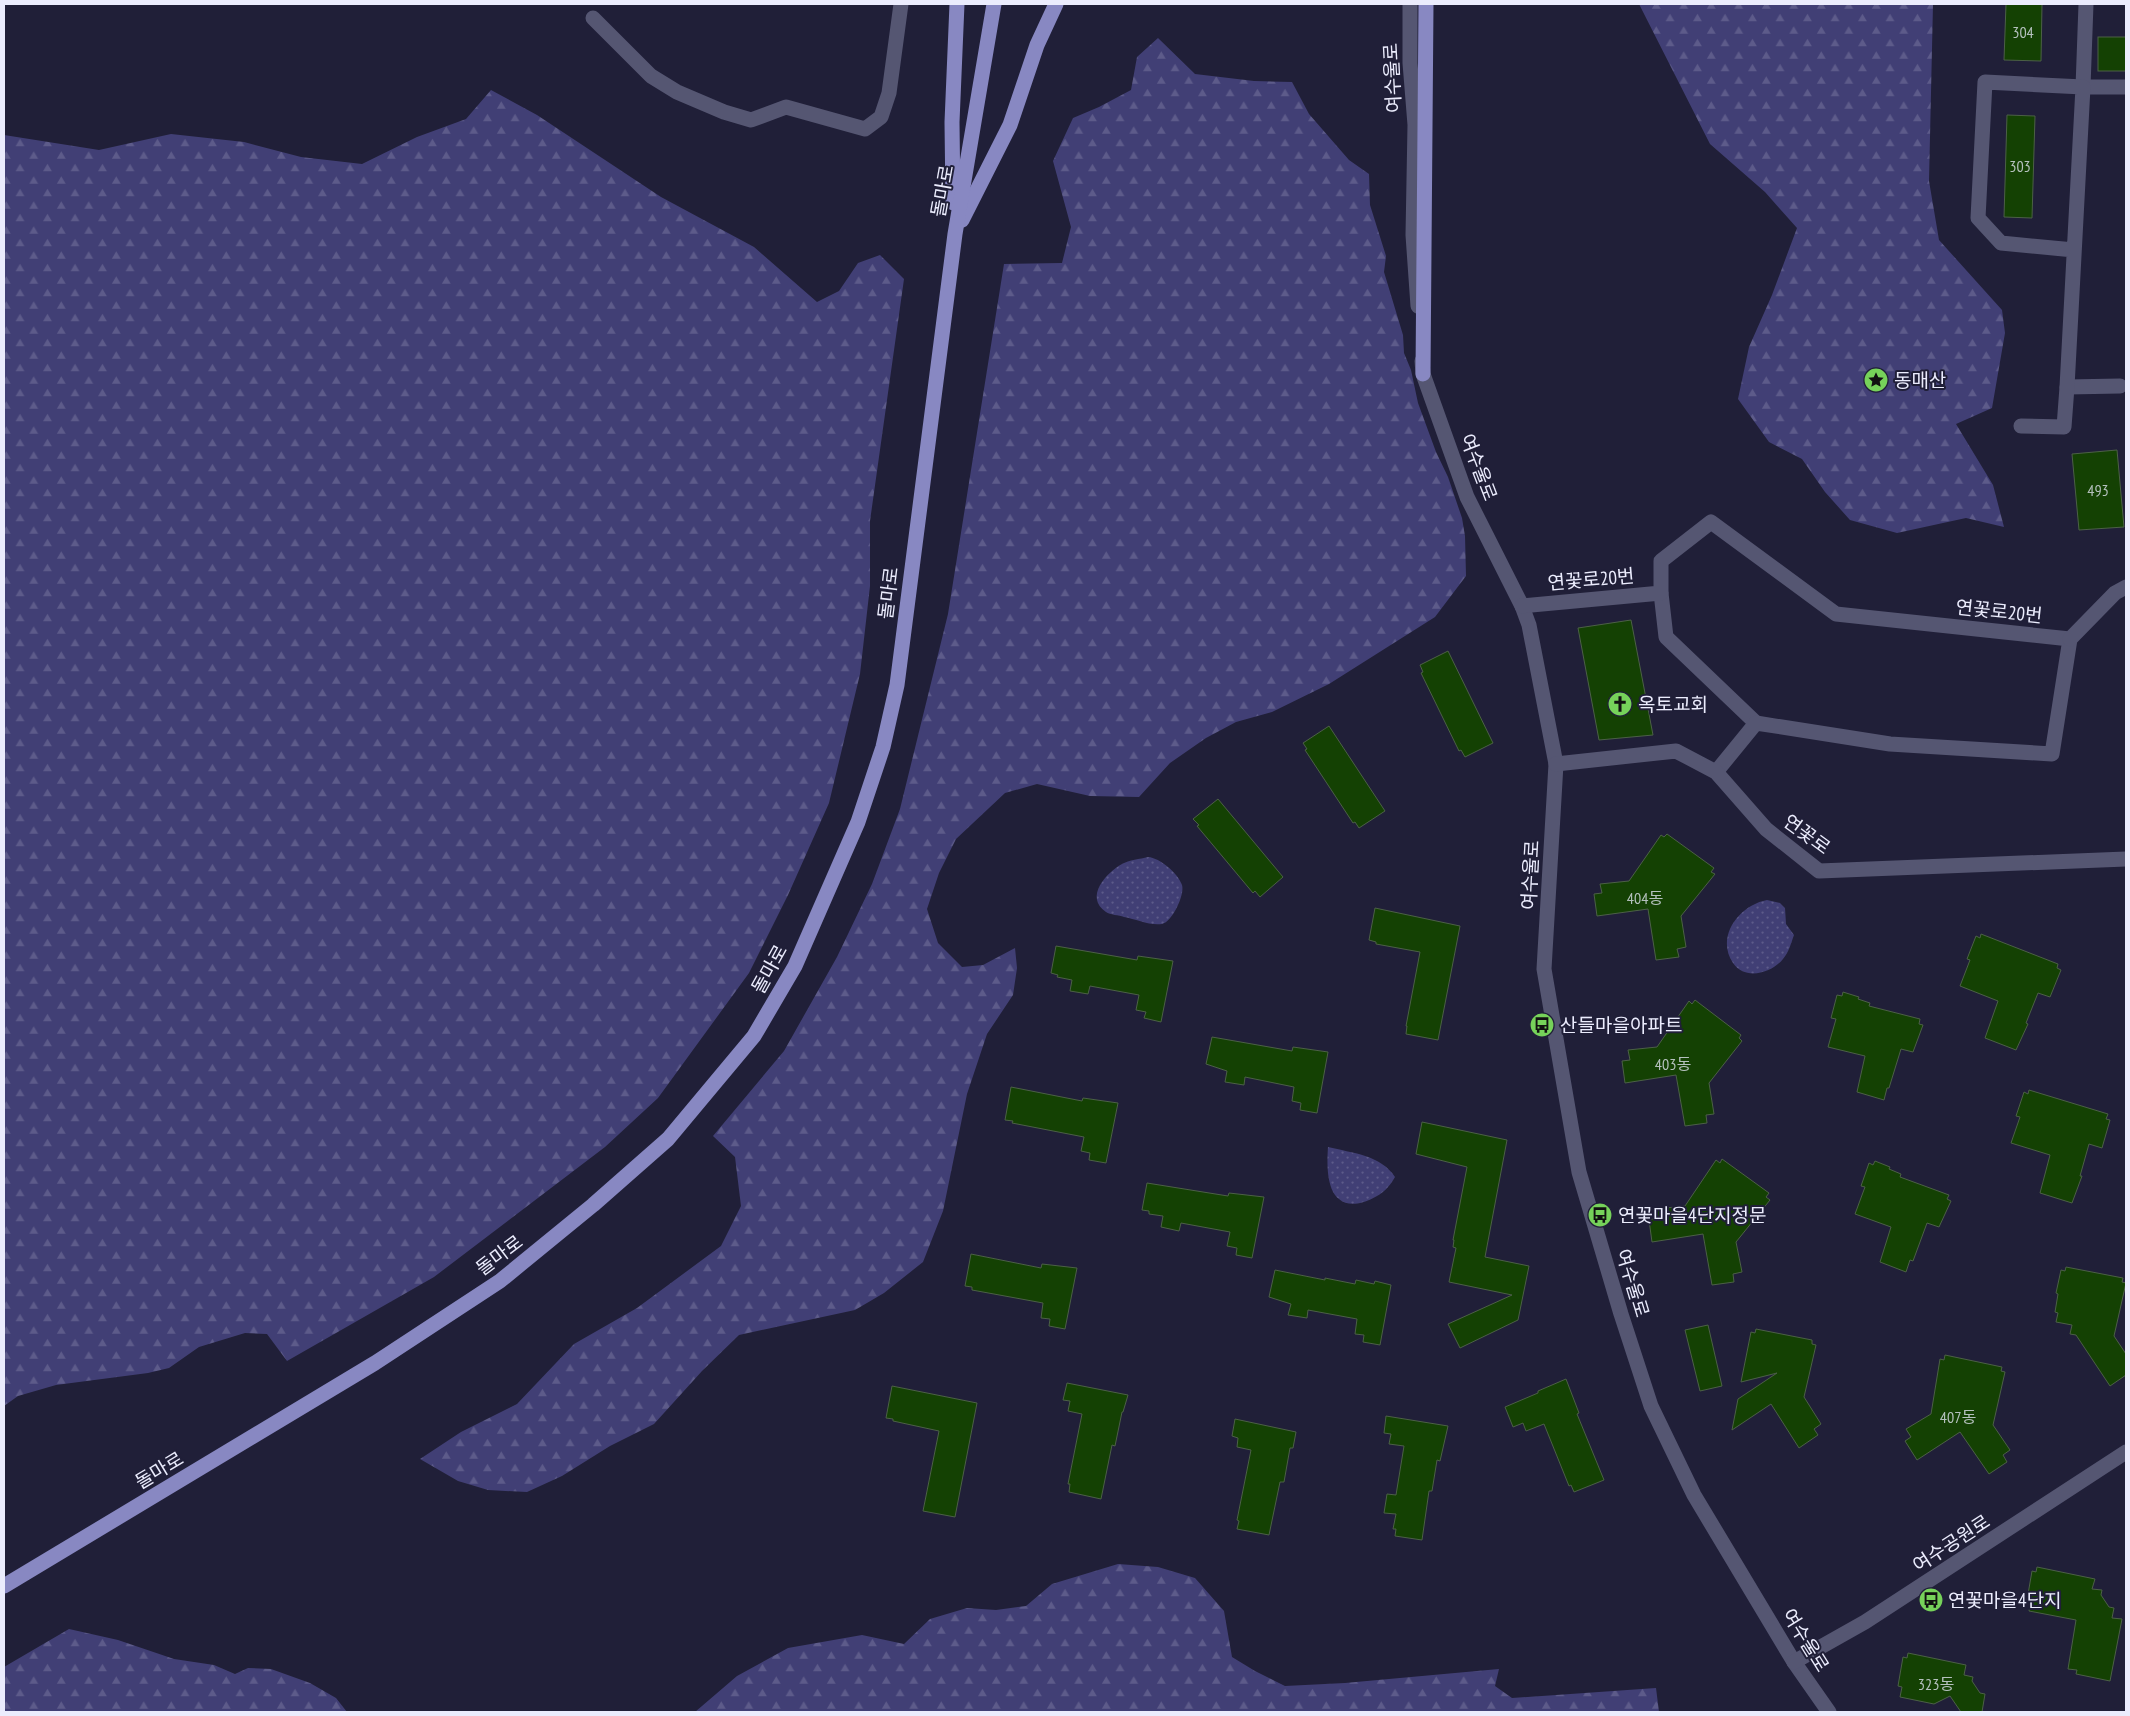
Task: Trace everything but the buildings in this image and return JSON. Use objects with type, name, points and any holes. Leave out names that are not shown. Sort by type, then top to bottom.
[{"type":"main road","points":[[954,234],[952,122],[957,4]]},
{"type":"main road","name":"돌마로","points":[[4,1586],[376,1363],[500,1281],[593,1206],[668,1139],[754,1036],[795,966],[826,899],[858,822],[883,747],[897,685],[954,234],[994,4]]},
{"type":"main road","points":[[954,234],[1010,125],[1037,45],[1056,4]]},
{"type":"main road","points":[[1423,374],[1426,4]]},
{"type":"street","points":[[593,18],[651,76],[677,92],[724,112],[751,120],[786,107],[865,128],[881,118],[889,93],[901,4]]},
{"type":"street","name":"여수울로","points":[[1410,4],[1410,63],[1415,126],[1413,235],[1423,374],[1467,497],[1530,625],[1556,764],[1544,968],[1579,1172],[1621,1314],[1651,1406],[1694,1494],[1794,1662],[1829,1712]]},
{"type":"street","points":[[2021,426],[2064,427],[2086,4]]},
{"type":"street","points":[[2074,250],[2001,243],[1978,218],[1985,82],[2082,87],[2126,87]]},
{"type":"street","points":[[2067,386],[2120,386]]},
{"type":"street","name":"연꽃로20번","points":[[1522,606],[1661,592],[1660,561],[1711,522],[1836,614],[2070,639]]},
{"type":"street","points":[[1661,592],[1666,637],[1756,723],[1890,744],[2052,754],[2070,639],[2115,593],[2126,587]]},
{"type":"street","points":[[1716,772],[1756,723]]},
{"type":"street","name":"연꽃로","points":[[1556,764],[1676,751],[1716,772],[1766,829],[1819,871],[2126,859]]},
{"type":"street","name":"여수공원로","points":[[1794,1662],[1865,1622],[2126,1452]]},
{"type":"green space","points":[[1639,4],[1933,4],[1929,181],[1939,240],[2002,310],[2005,333],[1992,408],[1956,424],[1993,485],[2004,527],[1966,518],[1897,533],[1850,520],[1825,492],[1802,459],[1769,442],[1738,399],[1749,347],[1772,295],[1797,228],[1765,192],[1710,144]]},
{"type":"green space","points":[[1158,38],[1195,74],[1254,81],[1292,82],[1309,114],[1349,160],[1369,174],[1370,205],[1386,256],[1384,272],[1403,335],[1404,353],[1411,370],[1418,403],[1436,452],[1448,477],[1462,518],[1465,536],[1466,576],[1435,617],[1329,684],[1272,712],[1236,722],[1206,738],[1170,763],[1139,797],[1090,796],[1037,784],[1005,793],[956,839],[939,873],[927,909],[938,943],[962,967],[983,965],[1015,948],[1017,968],[1013,995],[987,1034],[967,1094],[943,1211],[923,1262],[884,1293],[855,1310],[739,1335],[702,1371],[654,1424],[610,1446],[562,1476],[527,1492],[488,1490],[458,1481],[420,1459],[461,1432],[517,1404],[574,1344],[637,1308],[721,1246],[741,1206],[735,1157],[713,1136],[784,1051],[837,957],[872,884],[900,809],[948,614],[1004,264],[1062,263],[1071,227],[1053,161],[1073,118],[1131,90],[1137,57]]},
{"type":"green space","points":[[491,90],[537,115],[661,197],[754,247],[817,302],[839,291],[858,263],[880,255],[904,279],[870,521],[870,586],[860,674],[829,803],[788,895],[749,973],[658,1098],[605,1147],[434,1277],[287,1361],[267,1334],[245,1333],[199,1347],[169,1368],[148,1373],[56,1385],[18,1396],[4,1406],[4,135],[99,150],[171,134],[244,142],[301,157],[362,164],[417,137],[466,119]]},
{"type":"green space","points":[[1148,857],[1158,860],[1168,867],[1180,880],[1182,895],[1174,913],[1166,922],[1153,924],[1106,912],[1100,906],[1097,899],[1097,893],[1104,879],[1122,864]]},
{"type":"green space","points":[[1767,900],[1780,903],[1785,908],[1786,924],[1794,935],[1787,953],[1778,964],[1758,973],[1744,972],[1738,969],[1728,953],[1727,942],[1729,933],[1733,923],[1748,908]]},
{"type":"green space","points":[[1328,1147],[1374,1159],[1395,1177],[1384,1191],[1372,1199],[1351,1204],[1344,1202],[1339,1199],[1332,1189],[1328,1167]]},
{"type":"green space","points":[[1118,1564],[1158,1567],[1195,1578],[1224,1611],[1232,1657],[1285,1686],[1345,1683],[1499,1669],[1495,1686],[1512,1698],[1656,1688],[1659,1712],[695,1712],[737,1676],[788,1648],[862,1635],[904,1644],[930,1619],[967,1608],[996,1610],[1026,1606],[1052,1584]]},
{"type":"green space","points":[[69,1629],[118,1640],[174,1659],[214,1665],[235,1674],[248,1668],[271,1669],[310,1683],[336,1698],[347,1712],[4,1712],[4,1667]]},
{"type":"place","name":"동매산","points":[[1876,380]]},
{"type":"place","name":"옥토교회","points":[[1620,704]]},
{"type":"place","name":"산들마을아파트","points":[[1542,1025]]},
{"type":"place","name":"연꽃마을4단지정문","points":[[1600,1215]]},
{"type":"place","name":"연꽃마을4단지","points":[[1931,1600]]}]
